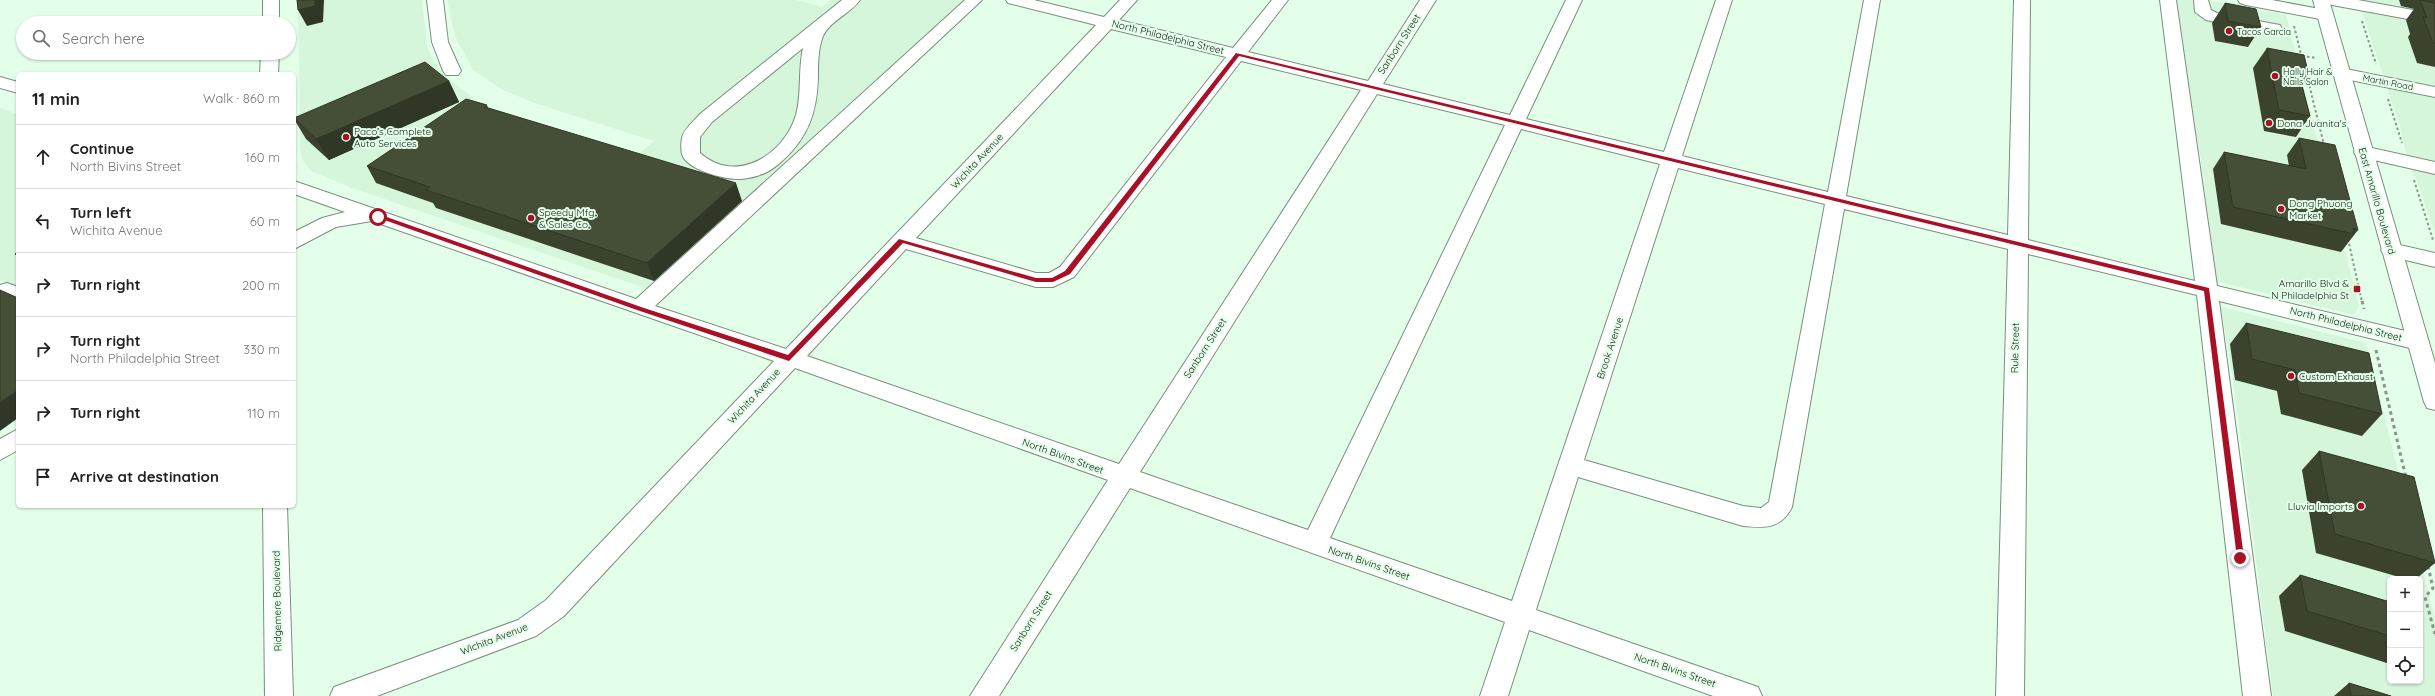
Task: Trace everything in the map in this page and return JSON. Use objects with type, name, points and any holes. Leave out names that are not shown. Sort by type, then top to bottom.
[{"type":"main road","points":[[270,16],[271,0]]},
{"type":"main road","points":[[436,0],[440,42],[452,71]]},
{"type":"main road","points":[[826,22],[815,36],[811,53],[807,107],[795,135],[782,152],[766,166],[748,173],[732,173],[700,163],[692,154],[691,138],[706,118],[852,0]]},
{"type":"main road","points":[[639,308],[974,0]]},
{"type":"main road","name":"North Philadelphia Street","points":[[1014,0],[2418,342]]},
{"type":"main road","name":"Wichita Avenue","points":[[344,696],[527,628],[542,619],[555,608],[789,358],[902,241],[1129,0]]},
{"type":"main road","points":[[902,241],[1036,280],[1053,280],[1068,272],[1280,0]]},
{"type":"main road","name":"Sanborn Street","points":[[984,696],[1428,0]]},
{"type":"main road","points":[[1314,544],[1574,0]]},
{"type":"main road","name":"Brook Avenue","points":[[1494,696],[1724,0]]},
{"type":"main road","points":[[1571,466],[1743,516],[1766,518],[1780,506],[1837,200],[1872,0]]},
{"type":"main road","name":"Rule Street","points":[[2010,696],[2016,243],[2022,0]]},
{"type":"main road","points":[[2168,0],[2207,290],[2258,696]]},
{"type":"main road","points":[[2246,0],[2326,5],[2357,5],[2435,19]]},
{"type":"main road","points":[[2201,2],[2204,12],[2212,17],[2274,29]]},
{"type":"main road","name":"East Amarillo Boulevard","points":[[2326,5],[2341,73],[2435,402]]},
{"type":"main road","points":[[269,72],[270,60]]},
{"type":"main road","name":"Martin Road","points":[[2341,73],[2435,92]]},
{"type":"main road","points":[[0,82],[16,87]]},
{"type":"main road","points":[[2363,152],[2435,168]]},
{"type":"main road","name":"North Bivins Street","points":[[296,188],[639,308],[789,358],[1123,477],[1748,696]]},
{"type":"main road","name":"North Bivins Street","points":[[296,241],[322,224],[340,218],[378,217]]},
{"type":"main road","points":[[2391,250],[2435,260]]},
{"type":"main road","points":[[0,450],[16,439]]},
{"type":"main road","name":"Ridgemere Boulevard","points":[[275,508],[279,696]]},
{"type":"path","points":[[2357,5],[2378,71]]},
{"type":"path","points":[[2293,22],[2303,61]]},
{"type":"path","points":[[2306,72],[2326,152]]},
{"type":"path","points":[[2347,237],[2365,308],[2363,312]]},
{"type":"path","points":[[2374,343],[2407,482]]},
{"type":"path","points":[[2428,565],[2433,588],[2425,598],[2435,634]]},
{"type":"shaded area","points":[[298,0],[422,0],[427,47],[434,63],[450,80],[476,100],[490,108],[636,156],[654,141],[537,104],[503,90],[473,70],[455,36],[447,0],[796,0],[822,7],[830,0],[967,0],[648,289],[349,187],[310,170],[302,159],[300,147]]},
{"type":"shaded area","points":[[2176,0],[2206,0],[2286,15],[2359,306],[2354,315],[2215,281],[2202,166],[2186,74]]},
{"type":"shaded area","points":[[2358,0],[2435,0],[2435,234],[2417,181],[2408,162],[2400,127]]},
{"type":"shaded area","points":[[0,108],[16,113],[16,286],[0,280]]},
{"type":"shaded area","points":[[2221,307],[2366,343],[2435,619],[2435,696],[2273,696],[2233,380]]},
{"type":"building","points":[[297,0],[315,0],[315,6],[298,10]]},
{"type":"building","points":[[2420,0],[2435,3],[2435,43],[2433,43],[2423,17],[2427,18]]},
{"type":"building","points":[[2225,3],[2256,9],[2261,27],[2228,21]]},
{"type":"building","points":[[2267,48],[2304,55],[2309,76],[2299,74],[2310,116],[2279,110]]},
{"type":"building","points":[[425,62],[449,81],[316,139],[296,120],[296,117]]},
{"type":"building","points":[[466,99],[487,105],[485,107],[736,183],[647,263],[426,190],[430,187],[367,166]]},
{"type":"building","points":[[2299,138],[2335,145],[2358,230],[2353,228],[2354,234],[2233,207],[2224,152],[2306,169]]},
{"type":"building","points":[[0,290],[16,297],[16,391],[0,402]]},
{"type":"building","points":[[2246,323],[2369,353],[2382,414],[2299,393],[2295,370],[2252,359]]},
{"type":"building","points":[[2319,451],[2414,477],[2435,563],[2335,534]]},
{"type":"building","points":[[2300,575],[2387,601],[2387,635],[2307,611]]},
{"type":"building","points":[[2349,683],[2391,696],[2351,696]]},
{"type":"place","name":"Tacos Garcia","points":[[2229,31]]},
{"type":"place","name":"Hally Hair & Nails Salon","points":[[2275,76]]},
{"type":"place","name":"Dona Juanita's","points":[[2269,123]]},
{"type":"place","name":"Paco's Complete Auto Services","points":[[346,137]]},
{"type":"place","name":"Dong Phuong Market","points":[[2281,209]]},
{"type":"place","name":"Speedy Mfg. & Sales Co.","points":[[531,218]]},
{"type":"place","name":"Amarillo Blvd & N Philadelphia St","points":[[2357,289]]},
{"type":"place","name":"Custom Exhaust","points":[[2291,376]]},
{"type":"place","name":"Lluvia Imports","points":[[2361,506]]},
{"type":"route","points":[[378,217],[639,308],[789,358],[902,241],[1036,280],[1053,280],[1068,272],[1237,54],[2207,290],[2240,558]]}]
